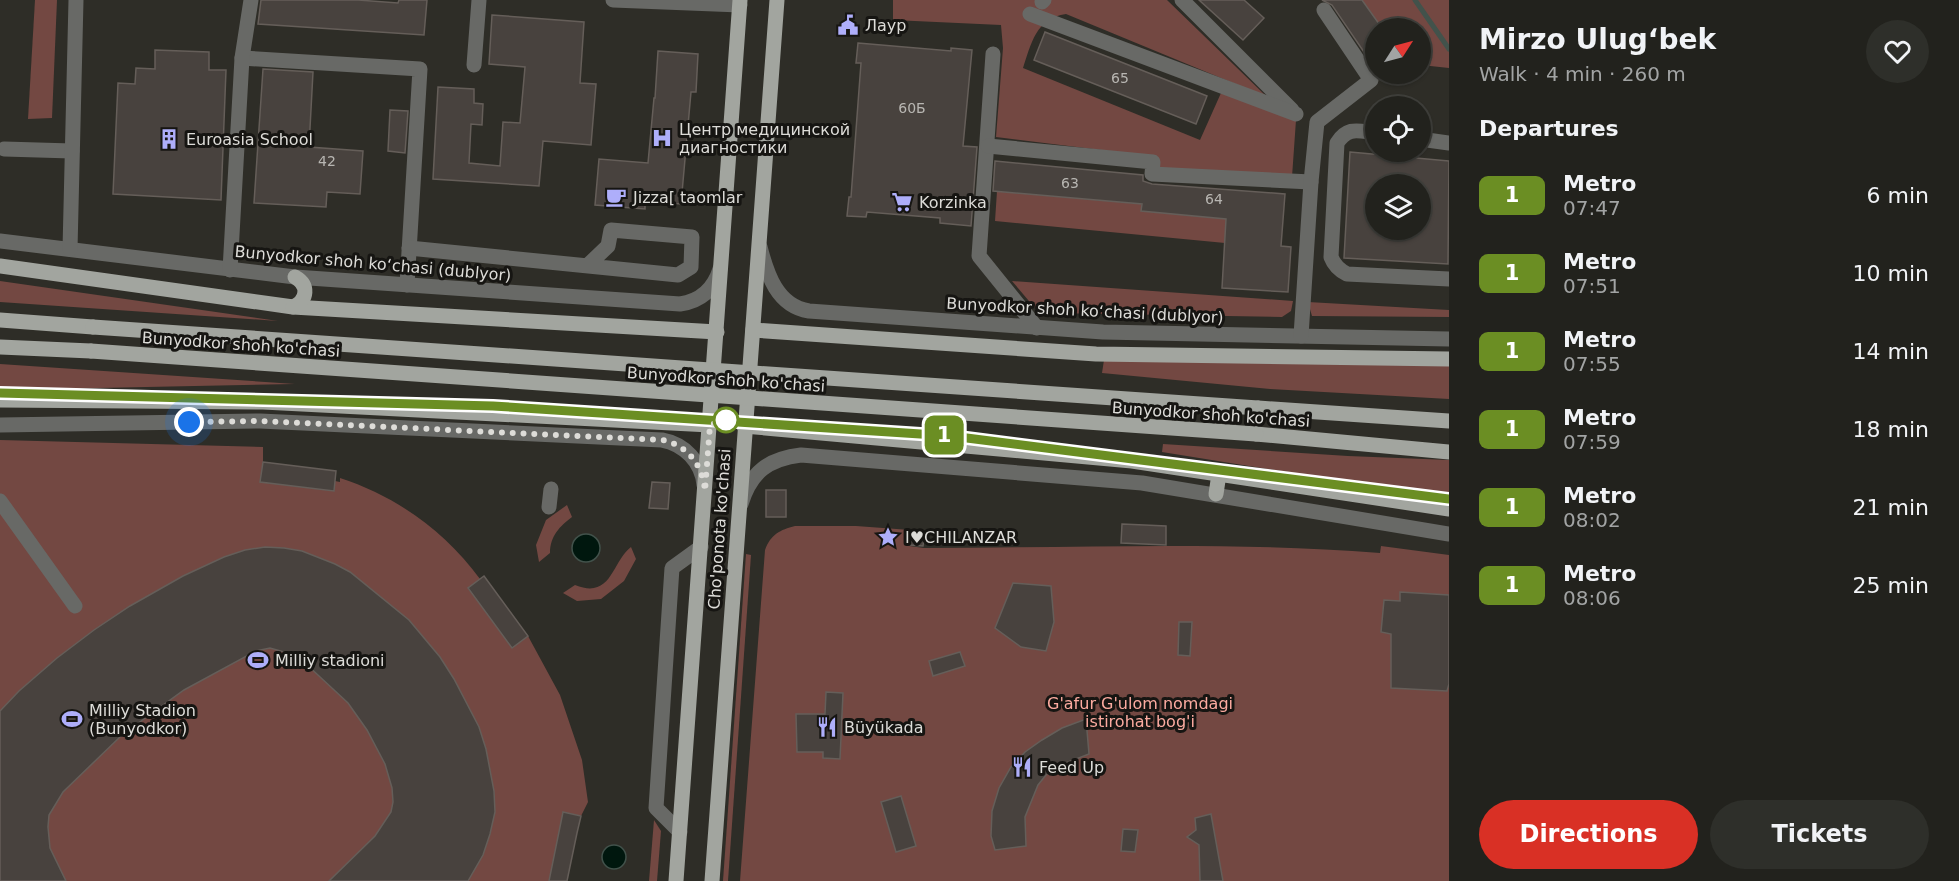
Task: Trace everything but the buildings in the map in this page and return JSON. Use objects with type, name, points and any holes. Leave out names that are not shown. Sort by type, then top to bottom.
[{"type":"main road","name":"Cho'ponota ko'chasi","points":[[711,881],[777,0]]},
{"type":"main road","name":"Cho'ponota ko'chasi","points":[[676,881],[740,3]]},
{"type":"main road","points":[[0,266],[293,307],[717,332]]},
{"type":"main road","points":[[293,307],[302,302],[306,292],[303,282],[296,277]]},
{"type":"main road","name":"Bunyodkor shoh ko'chasi","points":[[0,320],[1449,421]]},
{"type":"main road","points":[[753,330],[1096,354],[1449,359]]},
{"type":"main road","name":"Bunyodkor shoh ko'chasi","points":[[0,347],[91,351],[1256,434],[1449,452]]},
{"type":"main road","points":[[0,400],[263,402],[710,425]]},
{"type":"main road","points":[[744,426],[1132,461],[1449,509]]},
{"type":"main road","points":[[1216,494],[1219,474]]},
{"type":"street","points":[[70,249],[76,0]]},
{"type":"street","points":[[230,270],[242,58],[251,0]]},
{"type":"street","points":[[474,65],[479,0]]},
{"type":"street","points":[[613,0],[740,3]]},
{"type":"street","points":[[1182,0],[1296,114]]},
{"type":"street","points":[[1301,336],[1317,122],[1371,80],[1324,10]]},
{"type":"street","points":[[1030,14],[1317,122]]},
{"type":"street","points":[[993,54],[979,255],[1036,328]]},
{"type":"street","points":[[242,58],[420,69],[407,285]]},
{"type":"street","points":[[1365,132],[1352,130],[1343,134],[1337,143],[1331,257],[1334,263],[1341,272],[1347,274],[1449,279]]},
{"type":"street","points":[[1431,141],[1449,143]]},
{"type":"street","points":[[988,146],[1153,162],[1152,174],[1311,182]]},
{"type":"street","points":[[4,149],[72,151]]},
{"type":"street","points":[[409,248],[587,266],[682,274],[691,267],[692,237],[610,230],[609,246],[587,266]]},
{"type":"street","name":"Bunyodkor shoh koʻchasi (dublyor)","points":[[0,240],[296,277],[680,304],[692,303],[706,294],[717,278],[722,262]]},
{"type":"street","name":"Bunyodkor shoh koʻchasi (dublyor)","points":[[759,244],[766,269],[778,292],[790,304],[803,310],[1036,328],[1158,334],[1449,339]]},
{"type":"street","points":[[0,424],[260,421],[662,440],[676,444],[690,455],[701,470],[705,491]]},
{"type":"street","points":[[738,516],[746,490],[759,471],[776,460],[801,455],[1130,482],[1216,494],[1449,534]]},
{"type":"street","points":[[549,507],[551,489]]},
{"type":"street","points":[[0,501],[75,606]]},
{"type":"street","points":[[680,832],[656,808],[672,568],[701,547]]},
{"type":"green space","points":[[35,0],[57,0],[52,118],[28,119]]},
{"type":"green space","points":[[893,0],[1167,0],[1267,97],[1066,14],[1056,16],[1041,27],[1032,41],[1023,68],[1200,140],[1221,93],[1296,120],[1292,177],[1157,168],[1158,157],[996,137],[1003,48],[1001,25],[893,20]]},
{"type":"green space","points":[[1362,0],[1449,0],[1449,68],[1431,66],[1431,18],[1375,18]]},
{"type":"green space","points":[[997,191],[1141,204],[1141,210],[1283,224],[1225,243],[995,221]]},
{"type":"green space","points":[[0,281],[278,321],[0,302]]},
{"type":"green space","points":[[1012,281],[1293,301],[1291,311],[1282,317],[1046,313],[1034,307]]},
{"type":"green space","points":[[1308,302],[1449,310],[1449,317],[1312,316]]},
{"type":"green space","points":[[1104,360],[1449,362],[1449,399],[1270,389],[1102,373]]},
{"type":"green space","points":[[0,364],[295,384],[0,390]]},
{"type":"green space","name":"Milliy stadioni","points":[[0,440],[263,447],[263,462],[336,471],[335,481],[340,482],[340,478],[381,495],[400,505],[436,531],[467,562],[521,641],[528,636],[560,695],[582,760],[588,802],[581,816],[569,814],[566,881],[0,881]]},
{"type":"green space","points":[[1163,444],[1449,460],[1449,498],[1162,452]]},
{"type":"green space","points":[[567,505],[572,517],[556,532],[550,553],[539,562],[536,545],[546,520]]},
{"type":"green space","name":"G'afur G'ulom nomdagi istirohat bog'i","points":[[795,526],[856,526],[910,530],[909,546],[924,548],[1209,546],[1380,553],[1381,546],[1449,555],[1449,881],[740,881],[765,550],[770,540],[777,534]]},
{"type":"green space","points":[[631,547],[636,559],[624,581],[601,599],[577,601],[563,593],[575,585],[587,588],[597,587],[604,583]]},
{"type":"green space","points":[[746,554],[751,555],[728,881],[723,881]]},
{"type":"green space","points":[[654,820],[661,831],[657,881],[649,881]]},
{"type":"shaded area","points":[[586,534],[596,538],[600,548],[596,558],[586,562],[576,558],[572,548],[576,538]]},
{"type":"shaded area","points":[[614,845],[622,849],[626,857],[622,865],[614,869],[606,865],[602,857],[606,849]]},
{"type":"waterway","points":[[1415,0],[1449,49]]},
{"type":"metro line","name":"1","points":[[0,393],[493,406],[951,436],[1449,499]]},
{"type":"place","name":"Лаур","points":[[848,25]]},
{"type":"place","name":"Центр медицинской диагностики","points":[[662,138]]},
{"type":"place","name":"Euroasia School","points":[[169,139]]},
{"type":"place","name":"Jizza[ taomlar","points":[[616,197]]},
{"type":"place","name":"Korzinka","points":[[902,202]]},
{"type":"place","name":"I♥CHILANZAR","points":[[888,537]]},
{"type":"place","name":"Milliy stadioni","points":[[258,660]]},
{"type":"place","name":"Milliy Stadion (Bunyodkor)","points":[[72,719]]},
{"type":"place","name":"Büyükada","points":[[827,727]]},
{"type":"place","name":"Feed Up","points":[[1022,767]]},
{"type":"route","points":[[189,422],[260,421],[662,440],[676,444],[690,455],[701,470],[705,491],[710,425],[726,420]]}]
